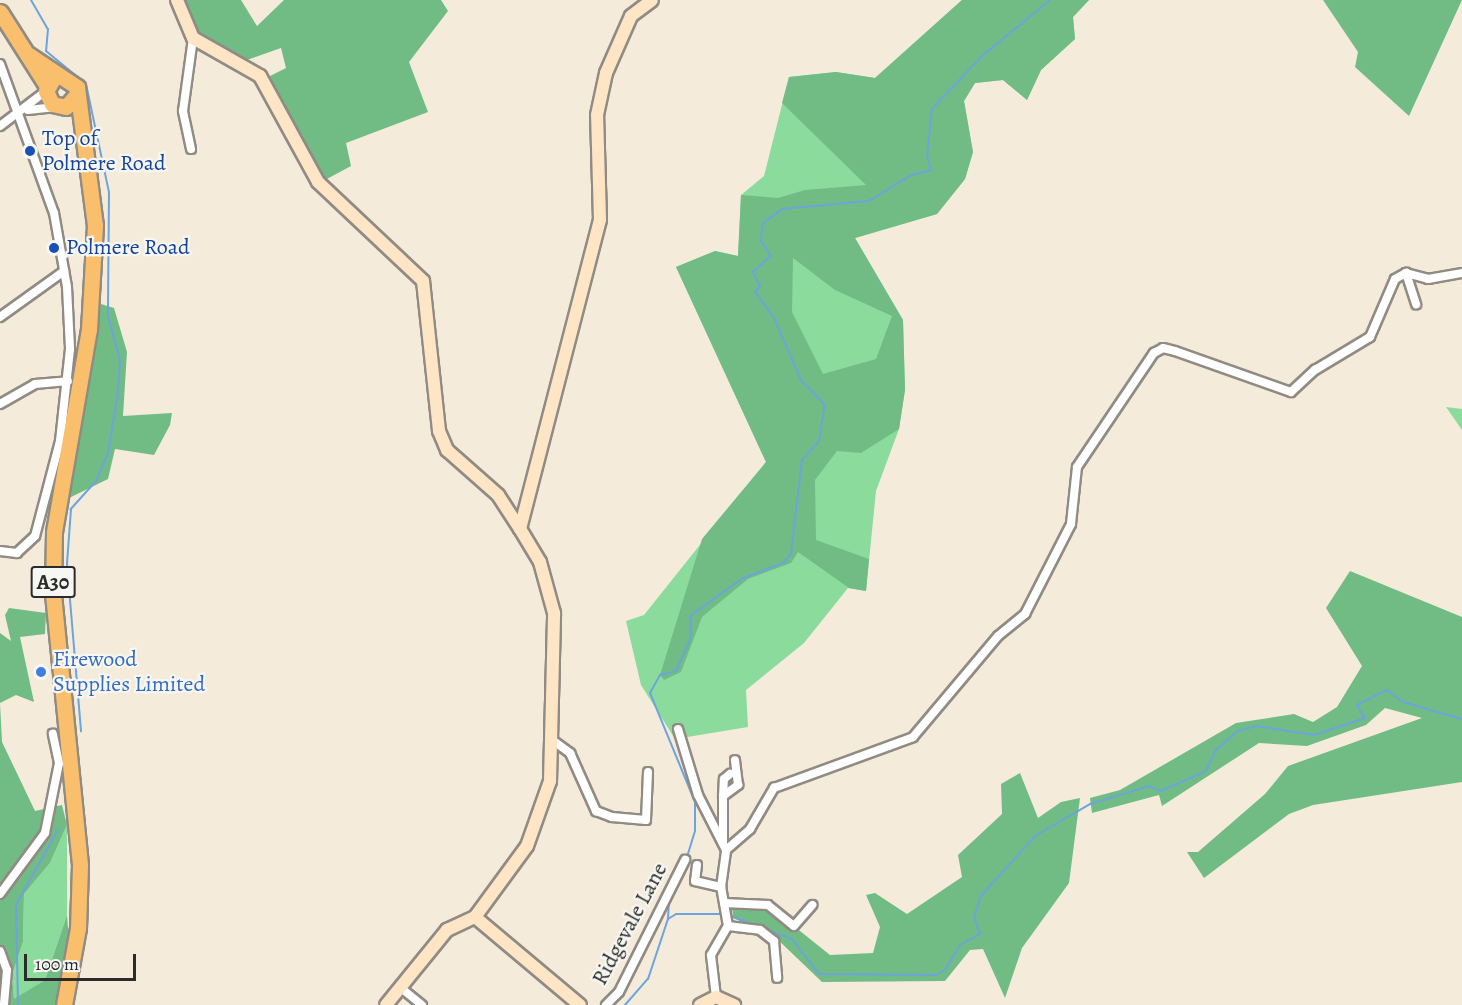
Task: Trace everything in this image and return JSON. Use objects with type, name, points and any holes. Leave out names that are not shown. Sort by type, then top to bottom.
[{"type":"highway","name":"A30","points":[[0,12],[29,55],[57,107],[74,124],[89,160]]},
{"type":"highway","name":"A30","points":[[29,55],[61,76],[73,81],[89,160],[95,255],[89,329],[54,532],[53,594],[80,865],[78,928],[64,1005]]},
{"type":"highway","points":[[46,89],[61,76]]},
{"type":"highway","points":[[57,107],[71,105],[77,94]]},
{"type":"street","points":[[177,0],[193,38],[183,111],[191,149]]},
{"type":"street","points":[[520,529],[600,220],[597,115],[606,73],[631,16],[652,0]]},
{"type":"street","points":[[193,38],[260,76],[318,182],[423,281],[439,431],[447,450],[498,495],[520,529],[540,562],[554,613],[555,742],[550,781],[533,835],[475,917],[447,930],[386,1005]]},
{"type":"street","points":[[0,64],[24,112],[43,173],[64,271],[68,381],[60,441],[35,536],[16,553],[0,550]]},
{"type":"street","points":[[0,126],[24,112],[46,89]]},
{"type":"street","points":[[24,112],[57,107]]},
{"type":"street","points":[[1,313],[64,271]]},
{"type":"street","points":[[1406,273],[1428,279],[1462,273]]},
{"type":"street","points":[[1406,273],[1416,304]]},
{"type":"street","points":[[725,847],[750,829],[774,788],[913,737],[1030,606],[1071,524],[1077,467],[1154,353],[1164,348],[1175,351],[1291,392],[1315,370],[1370,337],[1387,289],[1406,273]]},
{"type":"street","points":[[0,404],[35,384],[68,381]]},
{"type":"street","points":[[678,729],[698,795],[725,847]]},
{"type":"street","points":[[0,894],[45,833],[58,763],[53,734]]},
{"type":"street","points":[[555,742],[570,753],[596,811],[612,818],[646,820],[648,772]]},
{"type":"street","points":[[723,796],[738,785],[735,760]]},
{"type":"street","points":[[716,997],[711,955],[727,924],[721,887],[725,847],[724,779],[730,774]]},
{"type":"street","name":"Ridgevale Lane","points":[[606,1005],[620,992],[685,860]]},
{"type":"street","points":[[697,865],[695,881],[721,887]]},
{"type":"street","points":[[725,906],[768,905],[794,926],[812,905]]},
{"type":"street","points":[[475,917],[577,1004]]},
{"type":"street","points":[[727,924],[760,930],[774,940],[777,978]]},
{"type":"street","points":[[0,951],[7,970],[4,1005]]},
{"type":"street","points":[[401,988],[422,1005]]},
{"type":"street","points":[[700,1005],[716,997]]},
{"type":"street","points":[[716,997],[734,1005]]},
{"type":"green space","points":[[182,0],[241,0],[257,26],[284,0],[441,0],[448,11],[409,62],[428,112],[346,143],[351,166],[325,180],[294,133],[270,76],[286,68],[281,48],[247,60],[208,43],[192,29]]},
{"type":"green space","points":[[962,0],[1089,0],[1073,17],[1075,39],[1041,70],[1027,100],[1003,80],[975,83],[964,101],[973,152],[965,179],[937,214],[855,238],[903,320],[905,390],[899,429],[876,491],[866,591],[848,588],[804,643],[746,690],[748,727],[675,739],[641,685],[626,621],[644,615],[766,462],[676,267],[715,251],[738,256],[741,195],[764,176],[789,77],[836,72],[875,78]]},
{"type":"green space","points":[[962,0],[1089,0],[1073,17],[1075,39],[1041,70],[1027,100],[1003,80],[975,83],[964,101],[973,152],[965,179],[937,214],[855,238],[903,320],[905,390],[899,429],[861,453],[837,451],[815,480],[816,540],[869,559],[866,591],[849,588],[798,552],[791,563],[748,579],[702,617],[681,672],[664,680],[660,675],[702,539],[766,462],[676,267],[715,251],[738,256],[741,195],[778,198],[805,190],[866,185],[782,103],[789,77],[836,72],[875,78]],"holes":[[[793,258],[835,290],[892,316],[876,359],[823,374],[792,312]]]},
{"type":"green space","points":[[1323,0],[1462,0],[1409,116],[1355,67],[1358,52]]},
{"type":"green space","points":[[101,304],[114,308],[127,352],[123,416],[172,413],[170,425],[154,455],[115,449],[108,479],[69,498]]},
{"type":"green space","points":[[1446,407],[1462,409],[1462,430]]},
{"type":"green space","points":[[1350,571],[1462,617],[1462,782],[1313,805],[1289,814],[1204,878],[1187,852],[1198,852],[1265,794],[1288,766],[1422,718],[1385,708],[1366,725],[1307,746],[1259,743],[1162,806],[1159,795],[1092,813],[1090,798],[1120,790],[1236,723],[1294,714],[1313,722],[1337,707],[1362,666],[1326,608]]},
{"type":"green space","points":[[9,608],[46,613],[45,634],[20,637],[34,702],[16,695],[0,703],[0,633],[11,641],[5,615]]},
{"type":"green space","points":[[0,703],[2,742],[35,811],[62,805],[67,825],[50,863],[24,894],[23,942],[12,975],[14,999],[45,980],[67,915],[69,940],[59,1005],[0,1005]]},
{"type":"green space","points":[[1020,773],[1038,818],[1061,802],[1080,798],[1069,883],[1022,948],[1005,998],[983,949],[970,950],[945,981],[822,982],[774,936],[733,918],[732,905],[759,908],[780,915],[830,955],[873,953],[880,927],[866,895],[875,893],[907,914],[962,877],[958,855],[1002,814],[1001,784]]},
{"type":"green space","points":[[67,825],[67,915],[45,980],[14,1000],[12,975],[23,942],[24,894],[50,863]]},
{"type":"waterway","points":[[31,0],[48,29],[46,51],[86,84],[109,192],[108,316],[120,360],[117,399],[108,453],[96,481],[71,509],[67,564],[81,731]]},
{"type":"waterway","points":[[687,857],[695,831],[695,802],[650,693],[660,675],[676,671],[691,637],[691,615],[743,578],[783,563],[791,554],[802,460],[819,441],[825,405],[801,380],[774,318],[755,292],[760,286],[753,272],[771,256],[761,241],[763,223],[782,209],[869,201],[911,175],[931,170],[927,156],[932,109],[981,57],[1050,0]]},
{"type":"waterway","points":[[728,915],[792,939],[819,974],[936,975],[945,970],[960,945],[980,934],[974,917],[981,896],[1035,836],[1090,804],[1149,786],[1161,791],[1206,771],[1215,751],[1236,732],[1256,726],[1314,735],[1365,718],[1357,705],[1387,690],[1403,702],[1462,719]]},
{"type":"waterway","points":[[18,1005],[16,905],[58,830]]},
{"type":"waterway","points":[[668,919],[669,898]]},
{"type":"waterway","points":[[625,1005],[648,979],[668,919],[676,914],[723,914]]},
{"type":"place","name":"Top of Polmere Road","points":[[30,151]]},
{"type":"place","name":"Polmere Road","points":[[54,248]]},
{"type":"place","name":"Firewood Supplies Limited","points":[[41,672]]}]
